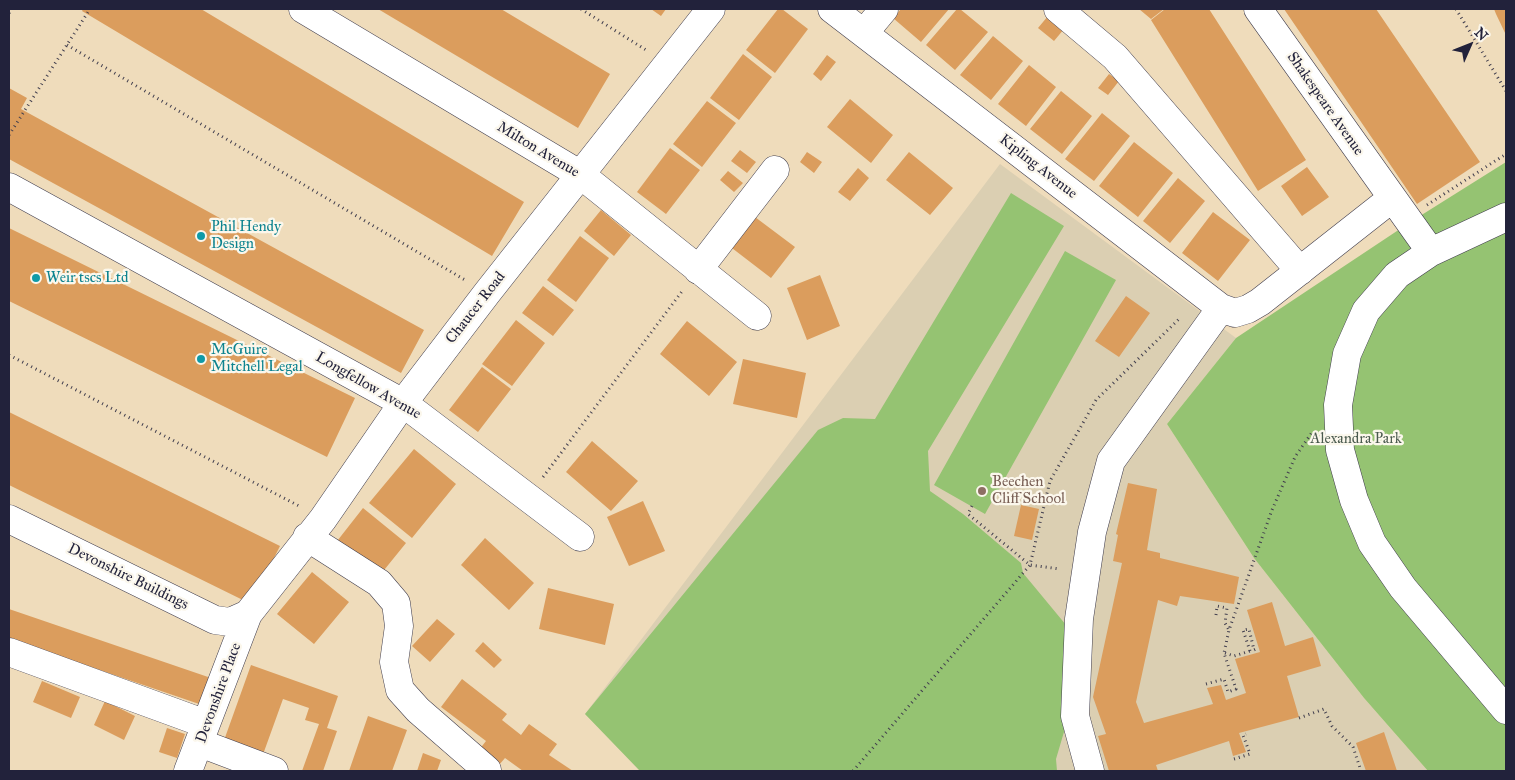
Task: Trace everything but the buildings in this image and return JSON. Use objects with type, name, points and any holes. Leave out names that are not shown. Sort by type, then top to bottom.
[{"type":"street","name":"Milton Avenue","points":[[303,9],[581,176],[757,316]]},
{"type":"street","name":"Chaucer Road","points":[[248,614],[315,528],[403,404],[487,293],[711,9]]},
{"type":"street","name":"Kipling Avenue","points":[[832,9],[1211,301]]},
{"type":"street","points":[[864,34],[884,9]]},
{"type":"street","points":[[1058,9],[1115,57],[1300,270]]},
{"type":"street","name":"Shakespeare Avenue","points":[[1258,9],[1431,252]]},
{"type":"street","points":[[698,270],[775,170]]},
{"type":"street","name":"Longfellow Avenue","points":[[9,187],[403,404],[580,537]]},
{"type":"street","points":[[1090,771],[1075,716],[1079,619],[1092,532],[1111,461],[1211,301],[1235,313],[1248,309],[1300,270],[1399,209]]},
{"type":"street","points":[[1506,216],[1431,252],[1397,275],[1366,311],[1347,354],[1338,405],[1340,450],[1354,500],[1372,543],[1403,588],[1506,710]]},
{"type":"street","name":"Devonshire Buildings","points":[[9,519],[215,620],[230,622],[248,614]]},
{"type":"street","points":[[315,528],[379,583],[396,603],[399,626],[394,662],[400,690],[418,710],[486,771]]},
{"type":"street","name":"Devonshire Place","points":[[188,771],[248,614]]},
{"type":"street","points":[[9,652],[203,734],[274,771]]},
{"type":"path","points":[[9,13],[12,9]]},
{"type":"path","points":[[9,135],[90,9]]},
{"type":"path","points":[[581,9],[668,64]]},
{"type":"path","points":[[1456,9],[1506,91]]},
{"type":"path","points":[[67,45],[487,293]]},
{"type":"path","points":[[1399,209],[1506,154]]},
{"type":"path","points":[[528,498],[698,270]]},
{"type":"path","points":[[853,771],[1030,565],[1050,481],[1096,400],[1190,309],[1211,301]]},
{"type":"path","points":[[9,354],[315,528]]},
{"type":"path","points":[[1206,684],[1224,679],[1228,692],[1236,689],[1224,653],[1229,630],[1272,510],[1295,457],[1318,424],[1338,405]]},
{"type":"path","points":[[972,506],[968,514],[1030,565],[1041,568]]},
{"type":"path","points":[[1216,616],[1218,606],[1227,608],[1225,622],[1229,630]]},
{"type":"path","points":[[1224,653],[1234,656],[1250,651],[1256,649],[1249,629],[1244,630],[1250,651]]},
{"type":"path","points":[[1299,718],[1324,709],[1332,726],[1353,747],[1361,771]]},
{"type":"path","points":[[1234,759],[1250,754],[1243,735],[1246,734]]},
{"type":"shaded area","name":"Beechen Cliff School","points":[[1000,164],[1236,338],[1167,424],[1254,558],[1364,698],[1428,771],[640,771],[585,714]]},
{"type":"green space","name":"Alexandra Park","points":[[1506,162],[1506,771],[1428,771],[1364,698],[1254,558],[1167,424],[1236,338],[1412,221]]},
{"type":"green space","points":[[1011,193],[1064,226],[928,451],[930,491],[963,514],[1021,563],[1023,573],[1071,631],[1069,715],[1056,759],[1057,771],[640,771],[585,714],[818,430],[843,418],[875,419]]},
{"type":"green space","points":[[1065,251],[1116,280],[985,514],[934,485]]},
{"type":"place","name":"Phil Hendy Design","points":[[201,236]]},
{"type":"place","name":"Weir tscs Ltd","points":[[36,278]]},
{"type":"place","name":"McGuire Mitchell Legal","points":[[201,359]]},
{"type":"place","name":"Beechen Cliff School","points":[[982,491]]}]
